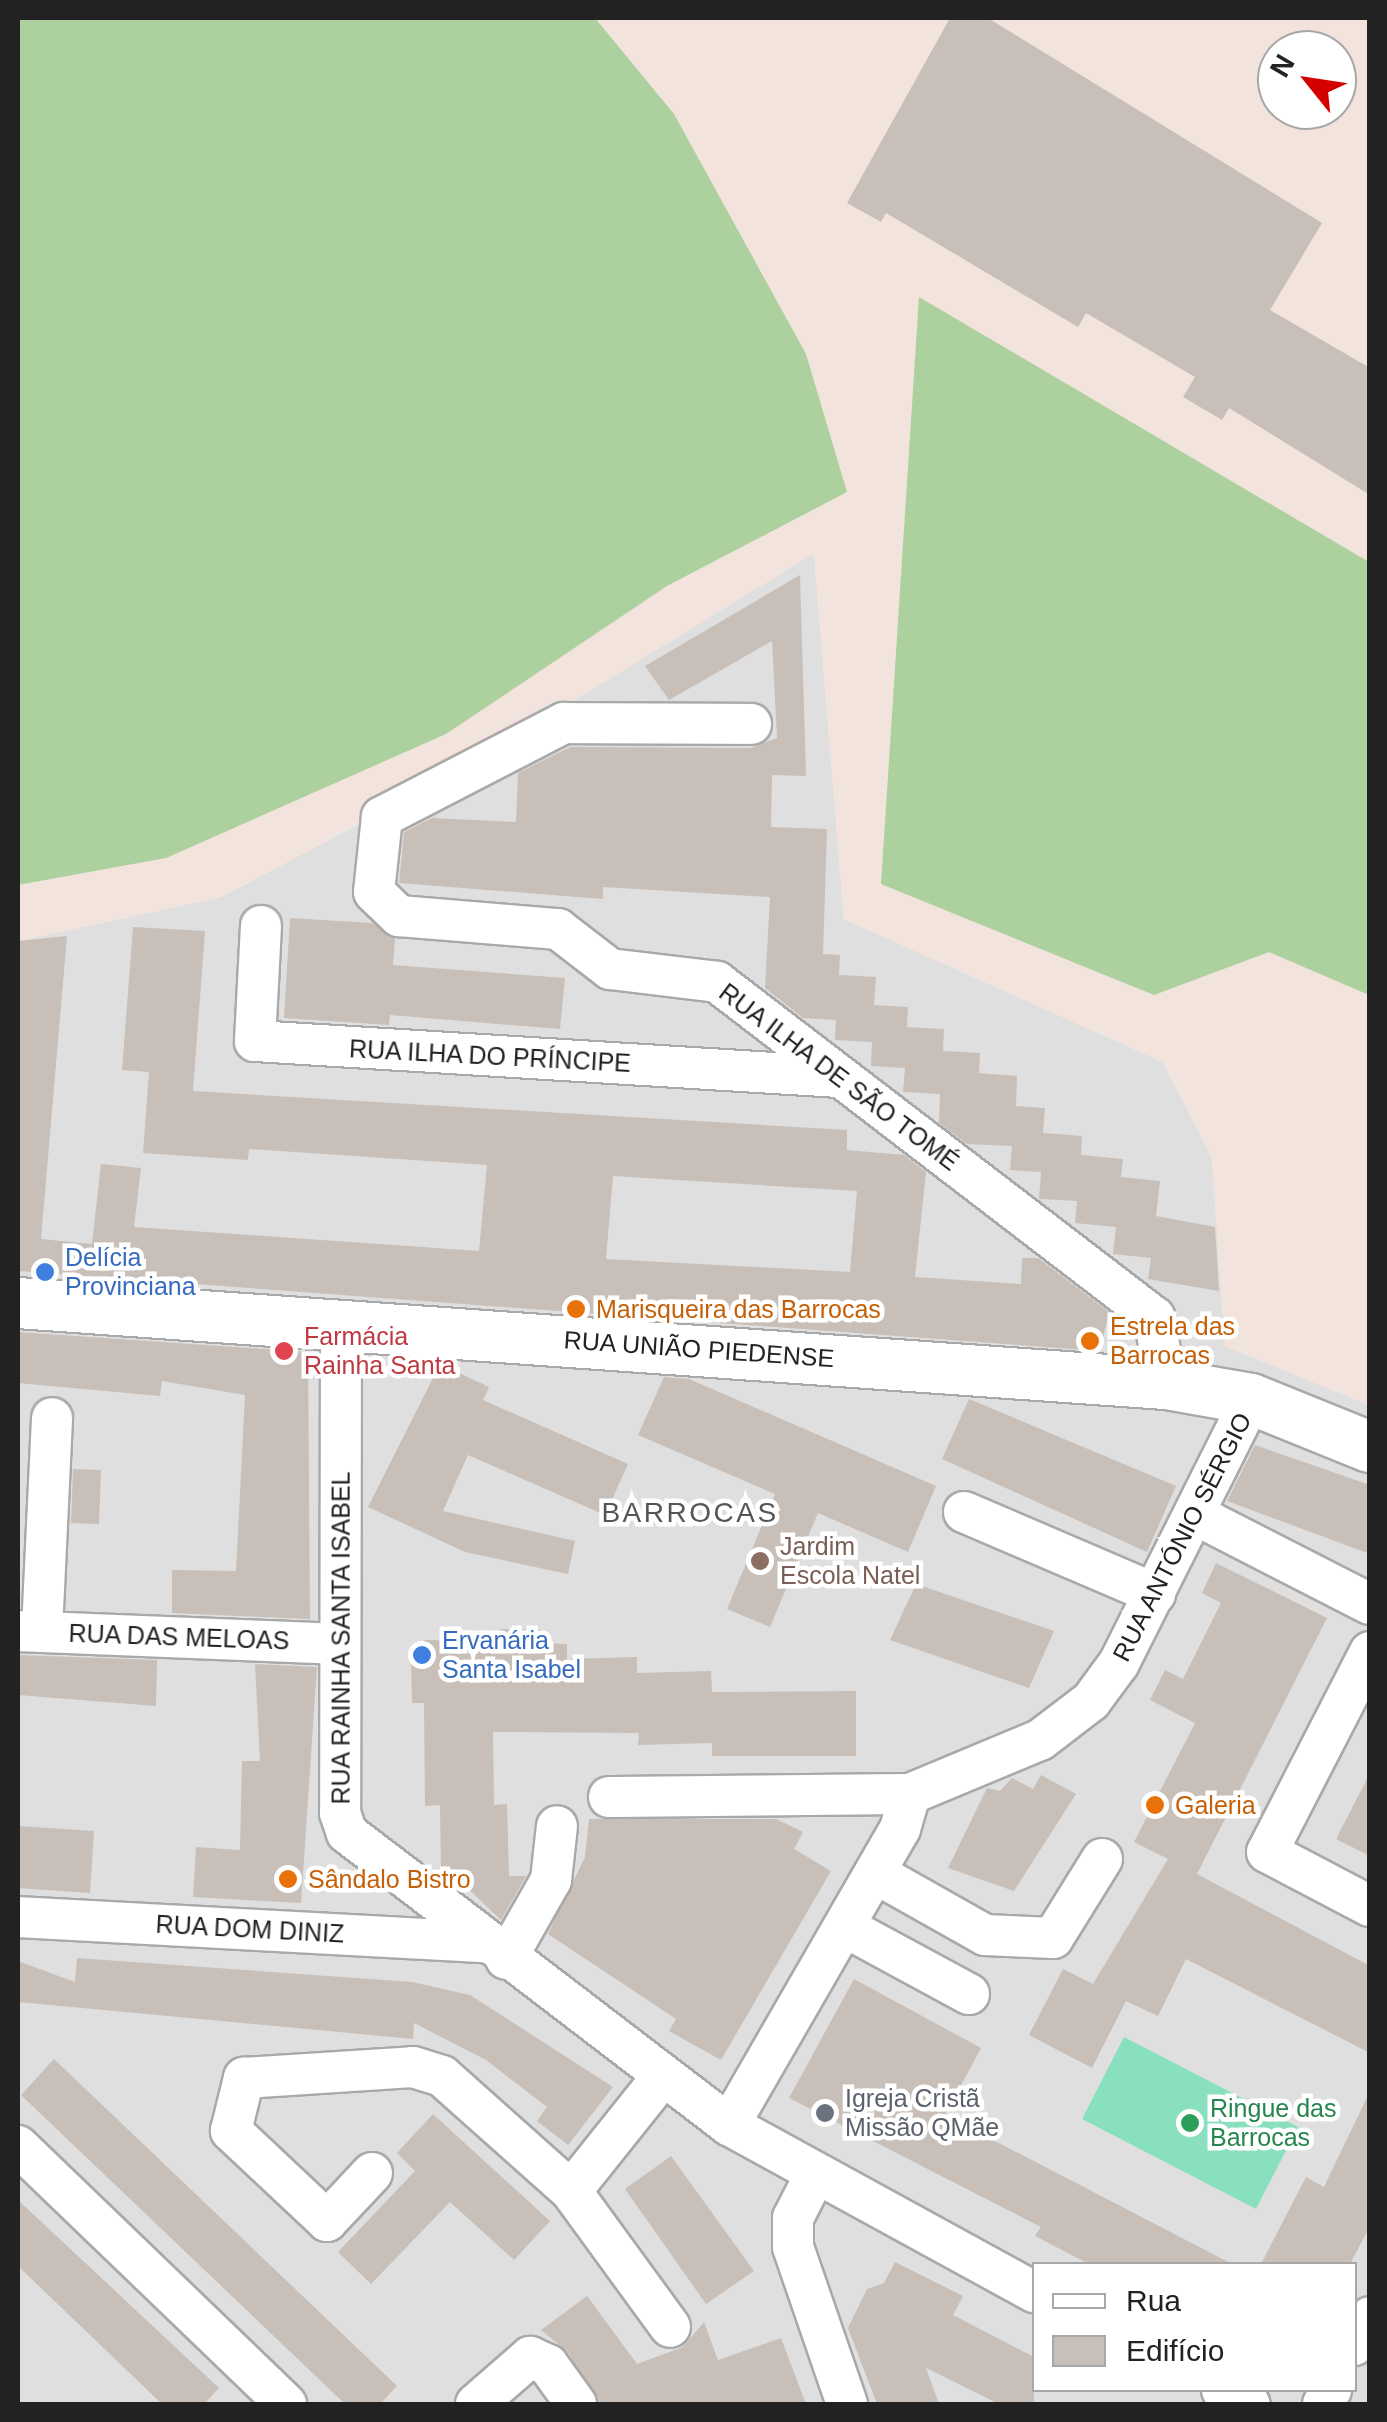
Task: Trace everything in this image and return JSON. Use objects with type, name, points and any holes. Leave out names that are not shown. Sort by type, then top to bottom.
[{"type":"street","name":"RUA ILHA DE SÃO TOMÉ","points":[[751,724],[572,720],[385,814],[373,832],[370,877],[388,912],[558,929],[610,969],[713,980],[1154,1316],[1166,1384]]},
{"type":"street","name":"RUA ILHA DO PRÍNCIPE","points":[[261,926],[255,1042],[839,1077]]},
{"type":"street","name":"RUA UNIÃO PIEDENSE","points":[[18,1303],[1166,1384],[1251,1399],[1370,1447]]},
{"type":"street","name":"RUA RAINHA SANTA ISABEL","points":[[341,1326],[342,1824],[370,1856],[730,2125],[814,2177],[1032,2291]]},
{"type":"street","name":"RUA ANTÓNIO SÉRGIO","points":[[609,1798],[910,1794],[1006,1760],[1078,1712],[1110,1677],[1196,1515],[1251,1399]]},
{"type":"street","points":[[30,1631],[32,1505],[52,1418]]},
{"type":"street","points":[[964,1512],[1155,1594]]},
{"type":"street","points":[[1196,1515],[1370,1604]]},
{"type":"street","name":"RUA DAS MELOAS","points":[[30,1631],[340,1644]]},
{"type":"street","points":[[1370,1652],[1266,1852],[1370,1906]]},
{"type":"street","points":[[730,2125],[875,1873],[910,1794]]},
{"type":"street","points":[[495,1951],[551,1880],[557,1826]]},
{"type":"street","points":[[875,1873],[985,1935],[1053,1938],[1102,1859]]},
{"type":"street","name":"RUA DOM DINIZ","points":[[18,1916],[495,1951]]},
{"type":"street","points":[[845,1926],[968,1994]]},
{"type":"street","points":[[372,2174],[327,2220],[231,2130],[244,2078],[432,2071],[571,2192],[670,2326]]},
{"type":"street","points":[[571,2192],[662,2077]]},
{"type":"street","points":[[18,2146],[286,2404]]},
{"type":"street","points":[[814,2177],[793,2218],[793,2247],[847,2404]]},
{"type":"street","points":[[1357,2340],[1370,2316]]},
{"type":"street","points":[[499,2396],[539,2358],[576,2404]]},
{"type":"street","points":[[1226,2392],[1250,2404]]},
{"type":"shaded area","points":[[18,18],[1369,18],[1369,1405],[1225,1346],[1212,1158],[1163,1062],[844,919],[814,553],[457,772],[220,897],[18,941]]},
{"type":"shaded area","points":[[814,553],[844,919],[1163,1062],[1212,1158],[1225,1346],[1369,1405],[1369,2404],[18,2404],[18,941],[221,897],[457,772]]},
{"type":"green space","points":[[18,18],[595,18],[674,114],[806,354],[847,492],[667,586],[446,734],[166,858],[18,885]]},
{"type":"green space","points":[[919,297],[1369,562],[1369,995],[1269,952],[1154,995],[881,884]]},
{"type":"green space","name":"Ringue das Barrocas","points":[[1124,2037],[1298,2127],[1256,2209],[1082,2119]]},
{"type":"building","points":[[950,18],[988,18],[1322,223],[1270,310],[1370,368],[1370,495],[1229,408],[1222,420],[1183,397],[1195,377],[1086,313],[1078,327],[886,213],[881,222],[847,203]]},
{"type":"building","points":[[800,575],[806,776],[772,775],[771,827],[827,829],[823,954],[840,955],[839,975],[876,977],[874,1005],[908,1007],[907,1027],[944,1029],[943,1051],[980,1053],[979,1073],[1017,1076],[1016,1106],[1045,1108],[1043,1133],[1082,1136],[1081,1155],[1123,1159],[1121,1177],[1160,1181],[1156,1216],[1215,1227],[1219,1291],[1148,1279],[1151,1258],[1113,1254],[1116,1227],[1075,1223],[1077,1201],[1039,1199],[1041,1172],[1010,1170],[1012,1146],[967,1144],[939,1123],[940,1094],[903,1092],[905,1068],[871,1066],[872,1042],[835,1040],[836,1020],[803,1018],[765,988],[770,897],[603,887],[603,899],[399,883],[404,832],[432,818],[516,822],[518,773],[570,747],[751,748],[777,738],[772,641],[669,700],[645,666]]},
{"type":"building","points":[[290,918],[372,923],[395,939],[393,965],[565,978],[560,1029],[390,1015],[389,1025],[284,1018]]},
{"type":"building","points":[[133,927],[205,931],[193,1091],[847,1130],[847,1150],[904,1155],[926,1172],[915,1277],[1021,1284],[1022,1258],[1038,1258],[1109,1312],[1100,1351],[18,1271],[18,941],[67,936],[41,1239],[92,1244],[101,1164],[141,1168],[134,1227],[479,1251],[487,1165],[249,1149],[248,1160],[143,1153],[149,1072],[122,1070]],"holes":[[[613,1176],[857,1191],[850,1272],[606,1259]]]},
{"type":"building","points":[[18,1332],[308,1352],[310,1619],[172,1613],[172,1570],[236,1571],[245,1395],[162,1381],[160,1396],[18,1383]]},
{"type":"building","points":[[440,1364],[489,1387],[483,1400],[628,1464],[605,1515],[468,1455],[443,1511],[575,1541],[568,1574],[465,1552],[368,1507]]},
{"type":"building","points":[[664,1377],[689,1379],[936,1486],[908,1552],[818,1513],[770,1627],[727,1609],[775,1494],[638,1435]]},
{"type":"building","points":[[969,1399],[1176,1486],[1147,1552],[942,1459]]},
{"type":"building","points":[[1255,1445],[1370,1485],[1370,1554],[1227,1501]]},
{"type":"building","points":[[73,1469],[101,1470],[99,1524],[71,1523]]},
{"type":"building","points":[[1216,1563],[1327,1618],[1197,1874],[1370,1966],[1370,2053],[1186,1959],[1158,2016],[1126,2001],[1092,2068],[1029,2035],[1063,1969],[1093,1984],[1168,1859],[1134,1842],[1195,1723],[1150,1700],[1165,1670],[1183,1679],[1221,1603],[1202,1593]]},
{"type":"building","points":[[916,1584],[1054,1631],[1029,1688],[890,1640]]},
{"type":"building","points":[[499,1629],[542,1630],[542,1643],[567,1644],[567,1659],[637,1657],[637,1673],[711,1671],[712,1692],[856,1691],[856,1756],[712,1756],[712,1743],[638,1745],[639,1733],[493,1732],[494,1805],[507,1804],[509,1876],[526,1876],[501,1920],[456,1877],[441,1875],[440,1805],[425,1806],[424,1703],[412,1703],[411,1656],[424,1655],[424,1640],[499,1641]]},
{"type":"building","points":[[18,1655],[157,1660],[156,1706],[18,1695]]},
{"type":"building","points":[[255,1664],[317,1667],[301,1903],[193,1897],[196,1847],[240,1850],[242,1761],[260,1761]]},
{"type":"building","points":[[1370,1773],[1370,1856],[1336,1839]]},
{"type":"building","points":[[1041,1775],[1076,1794],[1014,1891],[948,1868],[987,1788],[1000,1791],[1012,1778],[1033,1789]]},
{"type":"building","points":[[589,1819],[776,1819],[803,1832],[794,1849],[831,1871],[721,2060],[669,2031],[676,2019],[548,1934],[585,1857]]},
{"type":"building","points":[[18,1826],[94,1831],[90,1893],[18,1888]]},
{"type":"building","points":[[77,1958],[412,1982],[470,1995],[613,2087],[568,2145],[537,2121],[547,2107],[486,2060],[414,2023],[413,2039],[18,2002],[18,1961],[75,1982]]},
{"type":"building","points":[[854,1979],[981,2048],[945,2115],[1228,2262],[1085,2262],[1035,2236],[1041,2227],[789,2098]]},
{"type":"building","points":[[54,2059],[397,2386],[380,2404],[345,2404],[21,2095]]},
{"type":"building","points":[[1370,2091],[1370,2226],[1351,2262],[1262,2262],[1306,2177],[1324,2187]]},
{"type":"building","points":[[433,2114],[550,2221],[514,2260],[450,2202],[371,2284],[338,2252],[415,2171],[397,2153]]},
{"type":"building","points":[[671,2156],[754,2271],[706,2304],[625,2189]]},
{"type":"building","points":[[18,2200],[219,2388],[204,2404],[162,2404],[18,2266]]},
{"type":"building","points":[[895,2262],[963,2296],[953,2315],[1032,2356],[1034,2404],[999,2404],[926,2368],[939,2404],[877,2404],[848,2328],[867,2289],[884,2283]]},
{"type":"building","points":[[587,2296],[637,2364],[683,2347],[704,2322],[718,2360],[781,2338],[806,2404],[599,2404],[567,2351],[541,2330]]},
{"type":"place","name":"Delícia Provinciana","points":[[45,1272]]},
{"type":"place","name":"Marisqueira das Barrocas","points":[[576,1309]]},
{"type":"place","name":"Estrela das Barrocas","points":[[1090,1341]]},
{"type":"place","name":"Farmácia Rainha Santa","points":[[284,1351]]},
{"type":"place","name":"Jardim Escola Natel","points":[[760,1561]]},
{"type":"place","name":"Ervanária Santa Isabel","points":[[422,1655]]},
{"type":"place","name":"Galeria","points":[[1155,1805]]},
{"type":"place","name":"Sândalo Bistro","points":[[288,1879]]},
{"type":"place","name":"Igreja Cristã Missão QMãe","points":[[825,2113]]},
{"type":"place","name":"Ringue das Barrocas","points":[[1190,2123]]},
{"type":"district","name":"BARROCAS","points":[[690,1513]]}]
